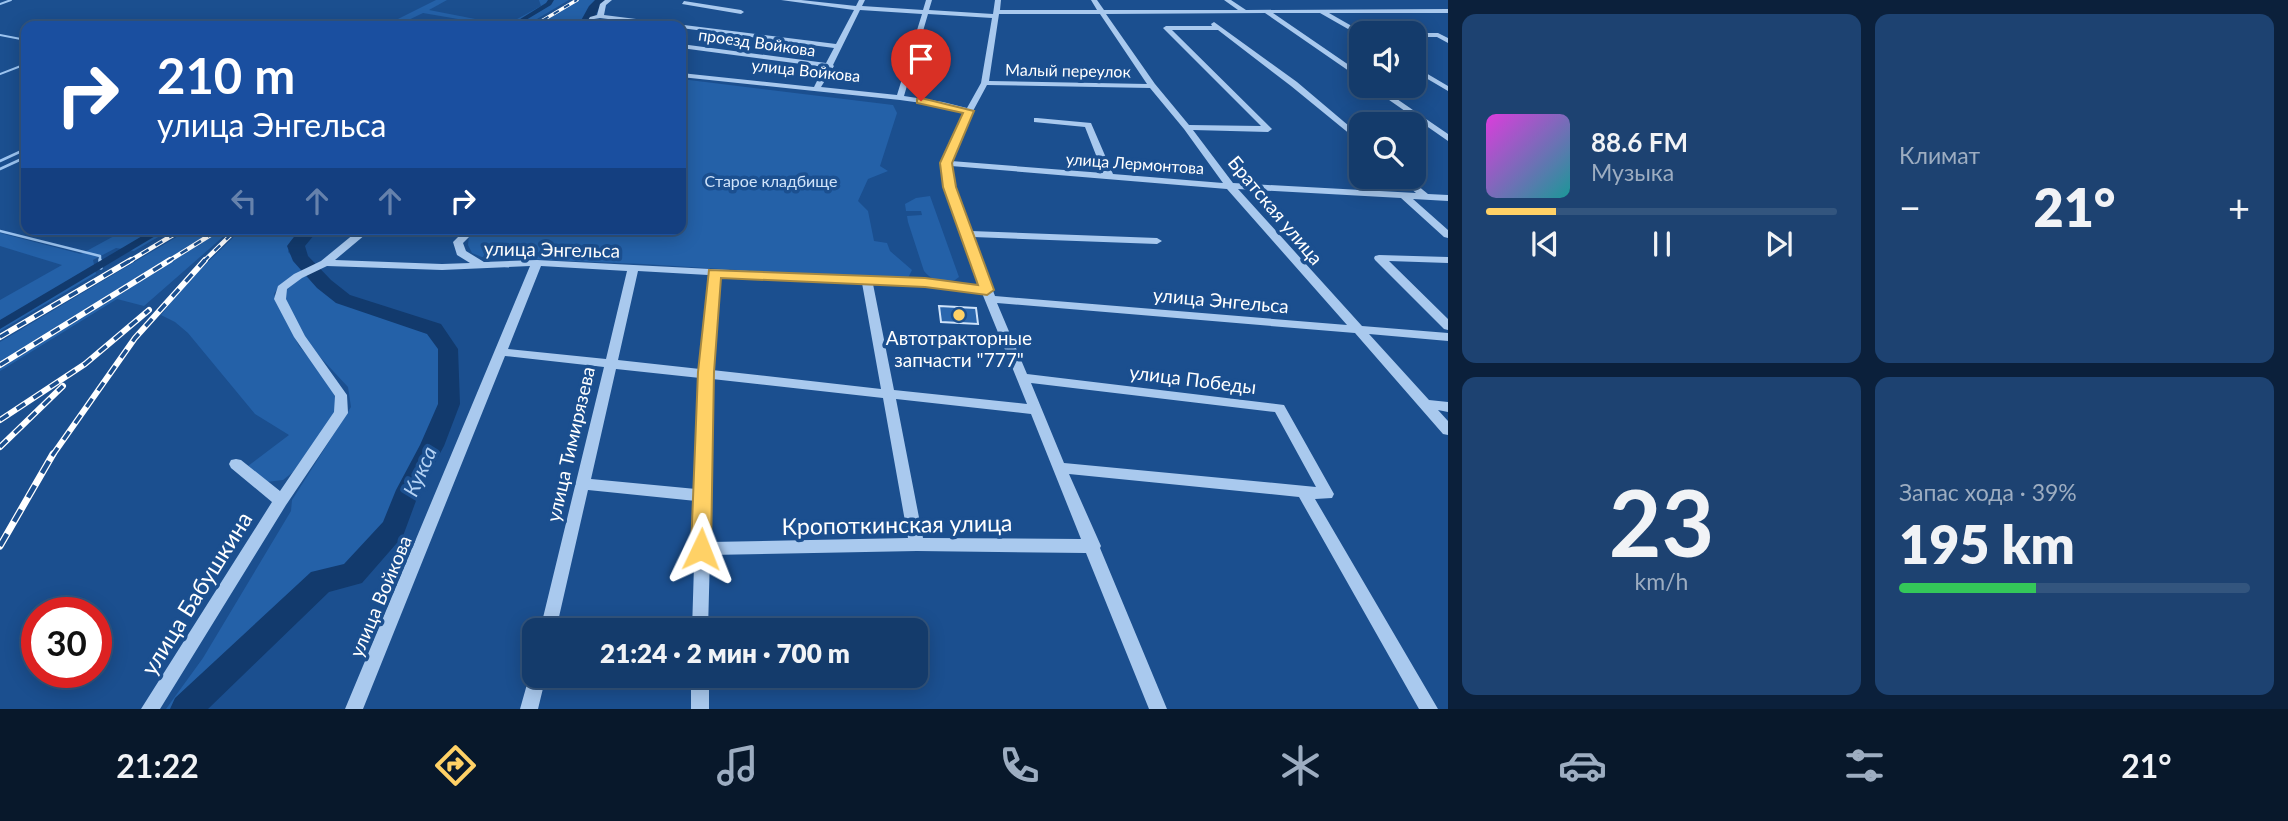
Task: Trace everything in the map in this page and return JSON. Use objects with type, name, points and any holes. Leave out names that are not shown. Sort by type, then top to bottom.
[{"type":"street","points":[[600,16],[603,4],[609,0]]},
{"type":"street","points":[[712,7],[721,0]]},
{"type":"street","points":[[784,0],[925,13],[997,10],[1103,13],[1338,10],[1446,12]]},
{"type":"street","points":[[817,88],[862,0]]},
{"type":"street","points":[[900,98],[929,0]]},
{"type":"street","name":"Братская улица","points":[[1094,0],[1152,86],[1187,127],[1230,186],[1448,429]]},
{"type":"street","points":[[1227,0],[1247,12]]},
{"type":"street","points":[[1319,0],[1338,10]]},
{"type":"street","points":[[1420,0],[1446,12]]},
{"type":"street","points":[[684,3],[741,12]]},
{"type":"street","points":[[997,10],[985,83],[969,111],[946,163],[950,187],[989,295],[1158,709]]},
{"type":"street","points":[[1321,11],[1349,28]]},
{"type":"street","points":[[1199,12],[1294,84],[1349,131]]},
{"type":"street","points":[[1267,12],[1349,69]]},
{"type":"street","points":[[590,21],[600,16],[639,21]]},
{"type":"street","points":[[686,27],[839,47]]},
{"type":"street","points":[[1187,127],[1268,129],[1166,28],[1219,28]]},
{"type":"street","points":[[1426,35],[1438,35],[1448,41]]},
{"type":"street","name":"проезд Войкова","points":[[686,47],[830,66]]},
{"type":"street","name":"улица Войкова","points":[[686,75],[900,98],[969,111]]},
{"type":"street","points":[[1426,75],[1448,89]]},
{"type":"street","name":"Малый переулок","points":[[985,83],[1152,86]]},
{"type":"street","points":[[1390,98],[1448,138]]},
{"type":"street","points":[[1037,120],[1088,125],[1109,177]]},
{"type":"street","name":"улица Лермонтова","points":[[946,163],[1230,186],[1448,198]]},
{"type":"street","points":[[1416,189],[1425,197]]},
{"type":"street","points":[[1402,195],[1448,234]]},
{"type":"street","points":[[965,234],[1157,241]]},
{"type":"street","name":"улица Бабушкина","points":[[150,709],[281,500],[341,414],[341,395],[300,337],[280,299],[282,288],[298,276],[325,263],[360,235]]},
{"type":"street","points":[[466,235],[458,242],[461,253],[480,264]]},
{"type":"street","points":[[1448,260],[1379,258],[1448,326]]},
{"type":"street","name":"улица Энгельса","points":[[325,263],[442,267],[537,263],[925,282],[989,295],[1448,337]]},
{"type":"street","name":"улица Войкова","points":[[354,709],[537,263]]},
{"type":"street","name":"улица Тимирязева","points":[[551,618],[633,269]]},
{"type":"street","points":[[700,618],[706,372],[714,273]]},
{"type":"street","points":[[867,281],[917,544]]},
{"type":"street","points":[[502,352],[706,372],[1037,410]]},
{"type":"street","name":"улица Победы","points":[[1024,378],[1279,408],[1327,494],[1061,468]]},
{"type":"street","points":[[1425,404],[1448,407]]},
{"type":"street","points":[[236,464],[281,500]]},
{"type":"street","points":[[582,484],[703,496]]},
{"type":"street","points":[[1303,492],[1429,709]]},
{"type":"street","name":"Кропоткинская улица","points":[[701,549],[917,544],[1093,546]]},
{"type":"street","points":[[529,709],[534,688]]},
{"type":"street","points":[[700,688],[700,709]]},
{"type":"green space","points":[[436,0],[447,0],[429,10],[485,21],[423,13],[406,21],[394,21]]},
{"type":"green space","points":[[539,0],[569,0],[533,21],[513,21],[541,6]]},
{"type":"green space","points":[[579,0],[599,0],[592,5],[591,12],[583,21],[543,21]]},
{"type":"green space","name":"Старое кладбище","points":[[686,80],[893,105],[897,113],[880,166],[888,171],[868,179],[858,201],[868,211],[874,241],[887,243],[890,251],[912,270],[908,278],[896,280],[482,257],[472,253],[468,245],[469,236],[686,235]]},
{"type":"green space","points":[[930,196],[959,277],[955,280],[938,280],[924,271],[908,222],[907,216],[922,215],[921,211],[906,211],[905,204],[916,198]]},
{"type":"green space","points":[[0,233],[81,254],[116,235],[162,235],[134,251],[116,248],[93,260],[96,274],[0,331],[0,300],[62,265],[0,246]]},
{"type":"green space","points":[[180,235],[225,235],[144,306],[117,299],[0,371],[0,342]]},
{"type":"green space","points":[[236,235],[297,235],[290,242],[288,252],[305,269],[280,285],[274,294],[299,346],[320,370],[336,398],[335,413],[293,472],[283,480],[266,482],[248,466],[289,435],[255,414],[188,333],[161,315],[185,284]]},
{"type":"green space","points":[[312,275],[331,298],[377,315],[406,320],[428,332],[441,348],[444,365],[442,407],[384,530],[352,569],[324,575],[188,700],[182,709],[166,709],[203,658],[291,511],[292,500],[351,407],[348,387],[306,342],[283,297],[294,282]]},
{"type":"building","name":"Автотракторные запчасти \"777\"","points":[[939,306],[976,308],[978,324],[941,322]]},
{"type":"waterway","points":[[0,4],[11,0]]},
{"type":"waterway","points":[[520,21],[549,4],[551,0]]},
{"type":"waterway","name":"Кукса","points":[[586,21],[594,6],[602,0]]},
{"type":"waterway","points":[[0,35],[21,39]]},
{"type":"waterway","points":[[0,74],[21,66]]},
{"type":"waterway","points":[[0,161],[21,151]]},
{"type":"waterway","points":[[0,169],[21,159]]},
{"type":"waterway","points":[[0,231],[100,256],[100,260]]},
{"type":"waterway","points":[[0,325],[152,235]]},
{"type":"waterway","name":"Кукса","points":[[186,709],[321,581],[352,575],[394,528],[408,490],[432,446],[449,404],[448,349],[434,329],[343,299],[324,284],[299,257],[296,246],[304,235]]},
{"type":"waterway","points":[[100,260],[101,268]]},
{"type":"railway","points":[[541,21],[577,0]]},
{"type":"railway","points":[[128,262],[173,235]]},
{"type":"railway","points":[[167,262],[210,235]]},
{"type":"railway","points":[[205,260],[231,235]]},
{"type":"railway","points":[[0,337],[131,260]]},
{"type":"railway","points":[[0,365],[170,260]]},
{"type":"railway","points":[[52,456],[135,338],[205,260]]},
{"type":"railway","points":[[0,420],[85,364],[149,310]]},
{"type":"railway","points":[[0,447],[63,386]]},
{"type":"railway","points":[[0,546],[53,454]]},
{"type":"place","name":"Автотракторные запчасти \"777\"","points":[[959,315]]},
{"type":"route","points":[[701,549],[706,372],[714,273],[925,282],[987,290],[965,234],[950,187],[946,163],[969,111],[921,101]]}]
